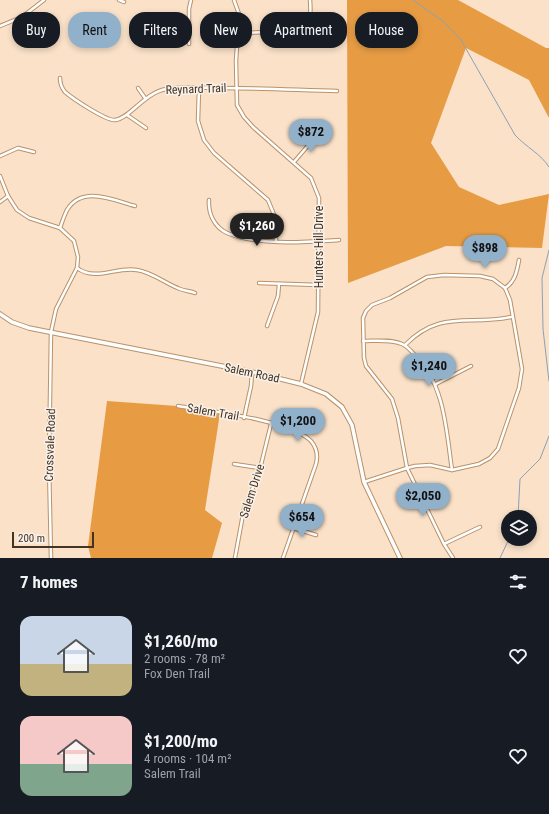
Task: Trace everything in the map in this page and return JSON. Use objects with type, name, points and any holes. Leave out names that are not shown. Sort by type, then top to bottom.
[{"type":"street","points":[[0,26],[22,17],[44,0]]},
{"type":"street","points":[[119,0],[124,2]]},
{"type":"street","points":[[189,12],[191,0]]},
{"type":"street","name":"Hunters Hill Drive","points":[[234,0],[238,12]]},
{"type":"street","points":[[252,33],[294,32],[302,30],[310,20],[310,0]]},
{"type":"street","name":"Hunters Hill Drive","points":[[238,48],[236,88],[237,105],[244,117],[311,178],[317,190],[319,202],[318,312],[301,384]]},
{"type":"street","points":[[60,78],[60,84],[64,91],[104,118],[115,120],[127,115],[146,128]]},
{"type":"street","points":[[138,88],[145,98]]},
{"type":"street","points":[[198,88],[198,121],[204,140],[214,153],[268,200],[274,213],[276,240]]},
{"type":"street","name":"Reynard Trail","points":[[127,115],[145,98],[165,89],[236,88],[337,91]]},
{"type":"street","points":[[294,162],[317,135]]},
{"type":"street","points":[[0,156],[18,148],[34,152]]},
{"type":"street","points":[[0,176],[8,196],[23,215],[60,228],[74,241],[78,257],[76,268],[85,272],[98,274],[125,269],[138,270],[182,290],[196,293]]},
{"type":"street","points":[[60,228],[67,210],[77,200],[85,197],[98,195],[135,206]]},
{"type":"street","points":[[0,202],[8,196]]},
{"type":"street","points":[[209,200],[208,209],[210,214],[226,232],[253,239],[319,241],[339,240]]},
{"type":"street","points":[[505,288],[510,285],[516,274],[519,260]]},
{"type":"street","name":"Crossvale Road","points":[[51,558],[49,464],[51,332],[57,305],[76,268]]},
{"type":"street","points":[[364,482],[406,468],[422,464],[452,470],[483,462],[493,455],[500,445],[519,388],[522,373],[521,361],[511,317],[510,300],[505,288],[493,279],[485,276],[439,275],[424,278],[368,308],[363,318],[364,358],[366,366],[386,391],[396,407],[406,468],[444,544],[453,558]]},
{"type":"street","points":[[260,283],[319,285]]},
{"type":"street","points":[[267,326],[278,296],[279,284]]},
{"type":"street","name":"Salem Road","points":[[0,314],[18,325],[252,372],[301,384],[326,394],[336,401],[346,414],[354,433],[364,482],[400,558]]},
{"type":"street","points":[[405,345],[414,336],[439,322],[488,321],[511,317]]},
{"type":"street","points":[[363,341],[390,341],[405,345],[419,358],[436,384],[441,401],[452,470]]},
{"type":"street","points":[[436,384],[471,366]]},
{"type":"street","points":[[244,418],[251,386],[252,372]]},
{"type":"street","name":"Salem Trail","points":[[178,406],[244,418],[290,429],[308,439],[313,445],[317,452],[316,464],[283,558]]},
{"type":"street","name":"Salem Drive","points":[[234,558],[246,502],[260,468],[272,424]]},
{"type":"street","points":[[234,464],[260,468]]},
{"type":"street","points":[[444,544],[480,527]]},
{"type":"street","points":[[293,528],[316,535]]},
{"type":"shaded area","points":[[347,0],[458,0],[546,48],[549,48],[549,118],[529,80],[466,48],[431,143],[459,187],[499,205],[549,194],[542,248],[446,246],[348,283]]},
{"type":"shaded area","points":[[107,401],[177,406],[220,413],[205,510],[222,523],[212,558],[91,558],[88,546]]},
{"type":"waterway","points":[[413,0],[444,22],[461,40],[515,135],[542,158],[549,167]]},
{"type":"waterway","points":[[549,250],[542,278],[543,329],[549,381]]},
{"type":"waterway","points":[[518,510],[520,479],[540,459],[549,436]]},
{"type":"waterway","points":[[500,558],[506,546]]}]
